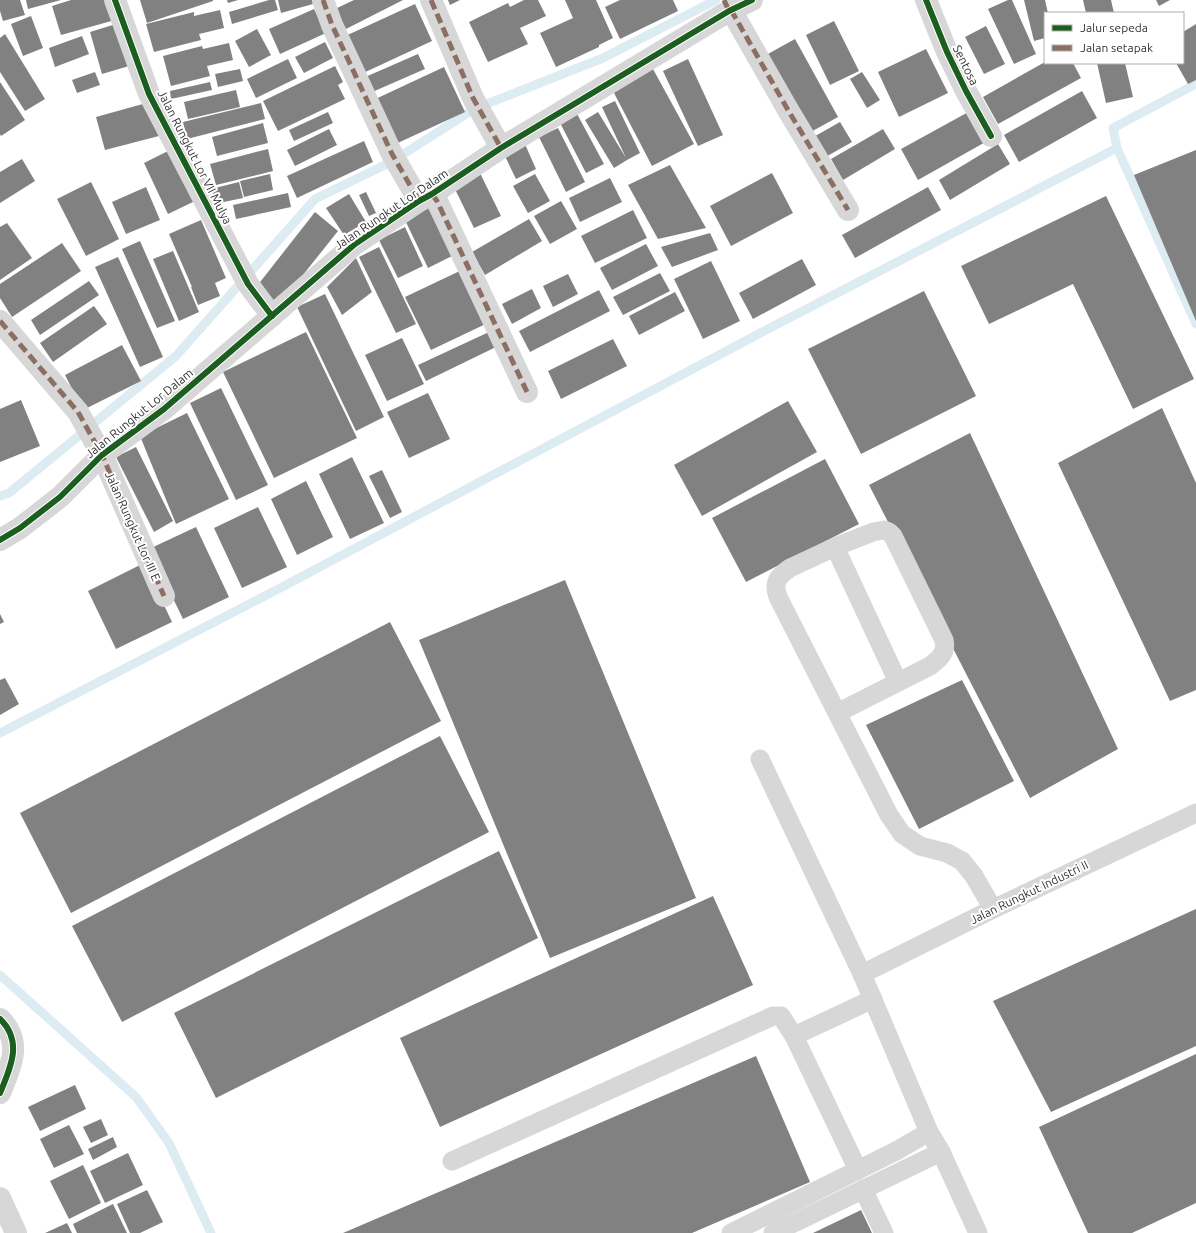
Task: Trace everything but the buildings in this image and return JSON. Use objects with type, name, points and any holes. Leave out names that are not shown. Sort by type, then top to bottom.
[{"type":"street","name":"Jalan Rungkut Lor VII Mulya","points":[[116,0],[149,94],[245,279],[272,316]]},
{"type":"street","points":[[323,0],[332,25],[396,163],[425,197],[437,201],[527,392]]},
{"type":"street","points":[[431,0],[473,98],[501,148]]},
{"type":"street","name":"Jalan Rungkut Lor Dalam","points":[[0,540],[20,528],[60,497],[99,449],[164,409],[355,244],[501,148],[728,6],[752,0]]},
{"type":"street","name":"Sentosa","points":[[926,0],[947,52],[966,91],[991,136]]},
{"type":"street","points":[[728,6],[848,210]]},
{"type":"street","name":"Jalan Rungkut Lor III E","points":[[0,321],[78,412],[99,449],[164,596]]},
{"type":"street","points":[[0,1019],[10,1032],[14,1052],[12,1062],[0,1093]]},
{"type":"street","points":[[0,1198],[16,1233]]},
{"type":"lane","points":[[837,713],[930,666],[940,658],[946,646],[893,536],[884,530],[873,532],[835,546],[786,570],[778,578],[776,590],[778,598],[889,815],[902,834],[920,846],[947,852],[962,861],[974,876],[993,909]]},
{"type":"lane","points":[[835,546],[898,682]]},
{"type":"lane","points":[[760,760],[862,974],[929,1132],[978,1233]]},
{"type":"lane","name":"Jalan Rungkut Industri II","points":[[862,974],[993,909],[1196,812]]},
{"type":"lane","points":[[794,1036],[873,999]]},
{"type":"lane","points":[[452,1161],[773,1016],[781,1016],[794,1036],[858,1170]]},
{"type":"lane","points":[[731,1233],[896,1151],[929,1132]]},
{"type":"lane","points":[[773,1233],[940,1152]]},
{"type":"lane","points":[[864,1189],[884,1233]]},
{"type":"waterway","points":[[0,496],[9,493],[176,356],[315,199],[391,162],[474,109],[603,58],[716,0]]},
{"type":"waterway","points":[[1196,84],[1113,128],[1117,148],[1196,324]]},
{"type":"waterway","points":[[0,733],[284,586],[766,330],[1117,148]]},
{"type":"waterway","points":[[0,975],[136,1097],[169,1143],[211,1233]]},
{"type":"marked path","points":[[323,0],[332,25],[392,154],[419,201]]},
{"type":"marked path","points":[[431,0],[473,98],[501,148]]},
{"type":"marked path","points":[[724,0],[729,11]]},
{"type":"marked path","points":[[731,10],[788,110],[848,210]]},
{"type":"marked path","points":[[432,194],[437,201],[527,392]]},
{"type":"marked path","points":[[0,321],[78,412],[102,455],[164,596]]},
{"type":"cycle path","points":[[115,0],[149,94],[248,284],[272,316]]},
{"type":"cycle path","points":[[0,540],[20,528],[60,497],[102,455],[164,409],[355,244],[501,148],[729,11],[752,0]]},
{"type":"cycle path","points":[[926,0],[947,52],[966,91],[991,136]]},
{"type":"cycle path","points":[[0,1019],[7,1027],[13,1045],[11,1064],[0,1093]]}]
